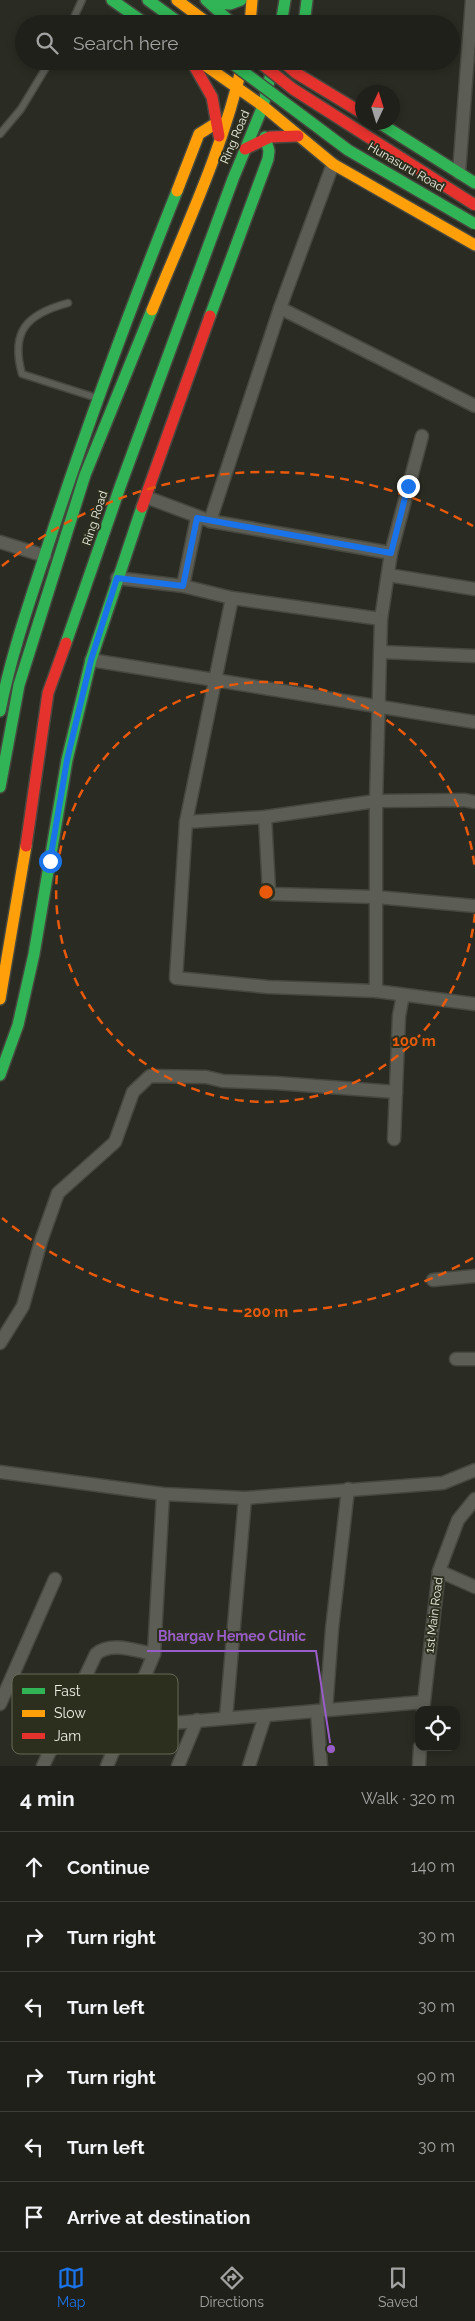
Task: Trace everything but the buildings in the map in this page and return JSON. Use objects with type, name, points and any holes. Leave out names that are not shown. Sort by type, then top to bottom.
[{"type":"main road","points":[[112,0],[133,15]]},
{"type":"main road","points":[[148,0],[169,15]]},
{"type":"main road","points":[[178,0],[197,15]]},
{"type":"main road","points":[[251,15],[252,0]]},
{"type":"main road","points":[[282,15],[285,0]]},
{"type":"main road","points":[[305,15],[307,0]]},
{"type":"main road","points":[[208,1],[237,1]]},
{"type":"main road","points":[[208,1],[223,15]]},
{"type":"main road","points":[[198,70],[204,77],[215,101],[219,144]]},
{"type":"main road","points":[[212,70],[263,106],[333,164],[475,245]]},
{"type":"main road","name":"Ring Road","points":[[0,787],[19,685],[85,475],[219,144],[241,70]]},
{"type":"main road","name":"Hunasuru Road","points":[[241,70],[348,150],[475,224]]},
{"type":"main road","name":"Hunasuru Road","points":[[269,70],[293,89],[475,205]]},
{"type":"main road","name":"Ring Road","points":[[0,999],[26,845],[48,693],[130,459],[245,149],[263,106],[272,70]]},
{"type":"main road","points":[[301,70],[355,108]]},
{"type":"main road","points":[[0,711],[3,681],[98,398],[199,134],[204,129],[218,122]]},
{"type":"main road","points":[[391,130],[475,183]]},
{"type":"main road","points":[[245,149],[265,137],[276,135],[298,136]]},
{"type":"main road","points":[[0,1076],[18,1025],[34,954],[67,760],[91,660],[117,578],[208,320],[268,159],[269,151],[265,137]]},
{"type":"main road","points":[[159,235],[160,290]]},
{"type":"street","points":[[459,173],[472,0]]},
{"type":"street","points":[[210,521],[280,308],[333,164]]},
{"type":"street","points":[[280,308],[475,406]]},
{"type":"street","points":[[376,991],[376,801],[381,619],[391,553],[422,436]]},
{"type":"street","points":[[146,497],[197,518],[210,521],[391,553]]},
{"type":"street","points":[[183,586],[197,518]]},
{"type":"street","points":[[0,542],[45,556]]},
{"type":"street","points":[[388,574],[475,589]]},
{"type":"street","points":[[117,578],[183,586],[232,598],[381,619]]},
{"type":"street","points":[[232,598],[186,822],[176,978],[268,987],[376,991],[475,1004]]},
{"type":"street","points":[[381,652],[475,656]]},
{"type":"street","points":[[91,660],[380,705],[475,722]]},
{"type":"street","points":[[3,681],[19,685]]},
{"type":"street","points":[[186,822],[265,817],[376,801],[464,800],[475,802]]},
{"type":"street","points":[[265,817],[269,890],[272,894],[376,897],[475,906]]},
{"type":"street","points":[[394,1139],[399,1016],[403,995]]},
{"type":"street","points":[[0,1343],[23,1306],[41,1241],[58,1193],[115,1142],[134,1092],[150,1076],[206,1076],[223,1082],[276,1083],[396,1092]]},
{"type":"street","points":[[433,1280],[475,1276]]},
{"type":"street","points":[[456,1359],[475,1359]]},
{"type":"street","points":[[0,1473],[163,1494],[245,1498],[443,1483],[475,1470]]},
{"type":"street","points":[[321,1766],[322,1711],[348,1489]]},
{"type":"street","points":[[146,1674],[154,1654],[163,1494]]},
{"type":"street","points":[[226,1718],[245,1498]]},
{"type":"street","name":"1st Main Road","points":[[423,1706],[439,1571],[458,1520],[475,1499]]},
{"type":"street","points":[[439,1571],[475,1587]]},
{"type":"street","points":[[13,1674],[56,1579]]},
{"type":"street","points":[[87,1674],[96,1654],[103,1648],[113,1647],[154,1654]]},
{"type":"street","points":[[0,1704],[12,1677]]},
{"type":"street","points":[[178,1722],[415,1706]]},
{"type":"street","points":[[249,1766],[265,1716]]},
{"type":"street","points":[[178,1766],[196,1720]]},
{"type":"street","points":[[419,1766],[420,1751]]},
{"type":"street","points":[[43,1766],[49,1754]]},
{"type":"street","points":[[107,1766],[113,1754]]},
{"type":"lane","points":[[75,15],[82,0]]},
{"type":"lane","points":[[0,134],[21,109],[45,70]]},
{"type":"lane","points":[[68,303],[33,317],[24,326],[17,343],[17,356],[22,374],[98,398]]},
{"type":"traffic: fast","points":[[112,0],[133,15]]},
{"type":"traffic: fast","points":[[148,0],[169,15]]},
{"type":"traffic: fast","points":[[206,0],[223,15]]},
{"type":"traffic: fast","points":[[210,3],[230,4],[241,0]]},
{"type":"traffic: fast","points":[[282,15],[285,0]]},
{"type":"traffic: fast","points":[[305,15],[307,0]]},
{"type":"traffic: fast","points":[[241,70],[348,150],[475,224]]},
{"type":"traffic: fast","points":[[66,643],[120,487],[233,179],[263,106],[272,70]]},
{"type":"traffic: fast","points":[[391,130],[475,183]]},
{"type":"traffic: fast","points":[[210,316],[268,159],[269,151],[265,137]]},
{"type":"traffic: fast","points":[[0,711],[30,599],[66,490],[112,361],[177,191]]},
{"type":"traffic: fast","points":[[0,787],[19,685],[85,475],[152,310]]},
{"type":"traffic: fast","points":[[0,1075],[18,1025],[34,954],[67,760],[91,660],[142,507]]},
{"type":"traffic: slow","points":[[177,0],[197,15]]},
{"type":"traffic: slow","points":[[251,15],[252,0]]},
{"type":"traffic: slow","points":[[212,70],[263,106],[333,164],[475,245]]},
{"type":"traffic: slow","points":[[152,310],[215,156],[241,70]]},
{"type":"traffic: slow","points":[[177,191],[199,134],[218,122]]},
{"type":"traffic: slow","points":[[0,999],[26,846]]},
{"type":"traffic: jam","points":[[197,70],[212,97],[219,136]]},
{"type":"traffic: jam","points":[[269,70],[293,89],[475,205]]},
{"type":"traffic: jam","points":[[292,70],[355,109]]},
{"type":"traffic: jam","points":[[245,149],[270,137],[298,136]]},
{"type":"traffic: jam","points":[[142,507],[210,316]]},
{"type":"traffic: jam","points":[[26,846],[48,693],[66,643]]},
{"type":"place","name":"Bhargav Hemeo Clinic","points":[[331,1749]]},
{"type":"route","points":[[50,861],[67,760],[91,660],[117,578],[183,586],[197,518],[391,553],[408,486]]}]
